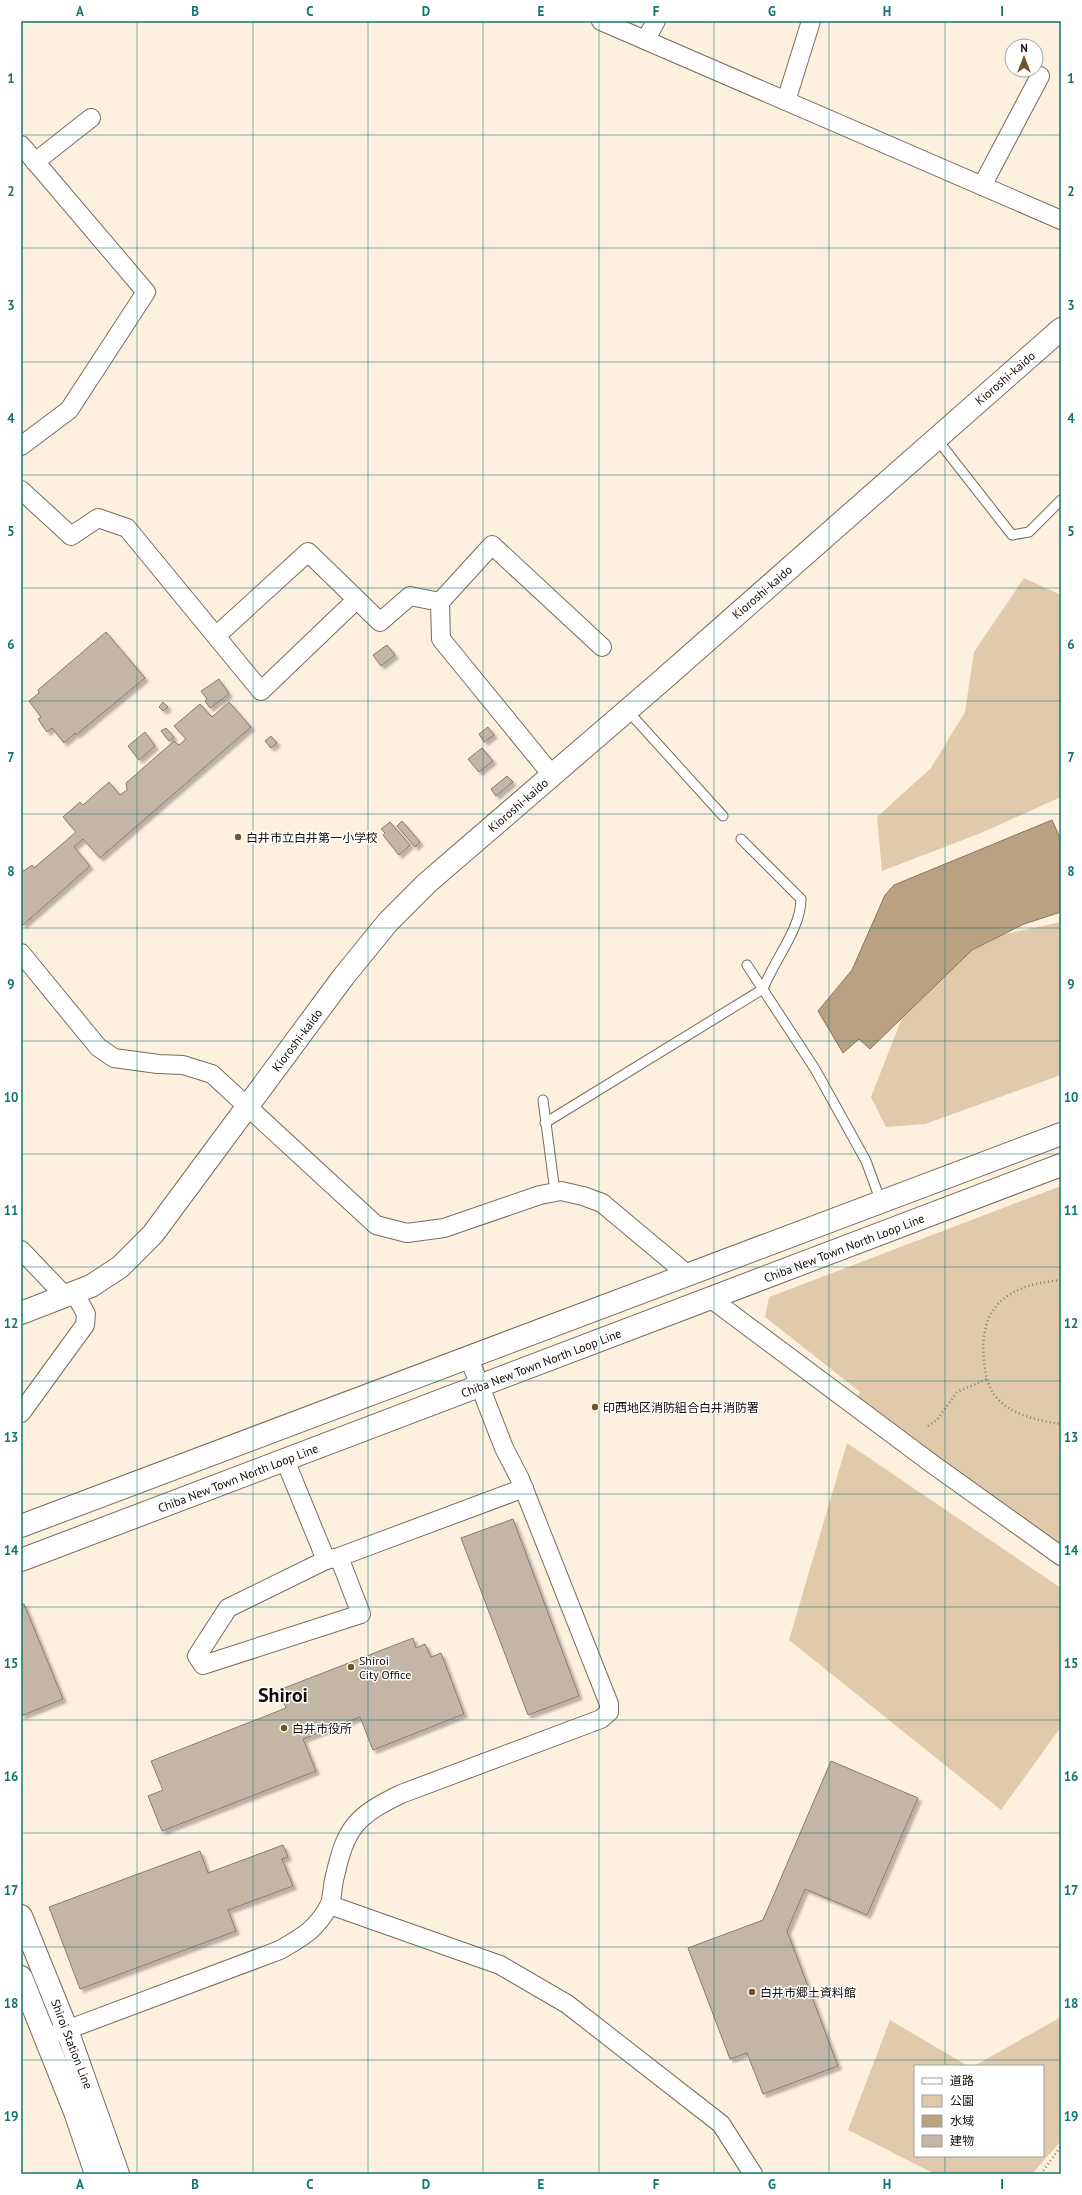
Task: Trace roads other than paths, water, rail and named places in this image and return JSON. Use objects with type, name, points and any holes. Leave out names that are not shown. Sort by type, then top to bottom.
[{"type":"main road","name":"Kioroshi-kaido","points":[[21,1313],[91,1286],[120,1267],[153,1234],[344,976],[388,922],[427,883],[627,710],[1061,329]]},
{"type":"main road","points":[[21,1526],[688,1276],[1061,1134]]},
{"type":"main road","name":"Chiba New Town North Loop Line","points":[[21,1560],[1061,1165]]},
{"type":"main road","name":"Shiroi Station Line","points":[[21,1916],[67,2030],[118,2174]]},
{"type":"main road","name":"Shiroi Station Line","points":[[21,1978],[75,2112],[96,2174]]},
{"type":"street","points":[[601,21],[646,39],[1061,220]]},
{"type":"street","points":[[646,39],[656,21]]},
{"type":"street","points":[[786,101],[811,21]]},
{"type":"street","points":[[982,186],[1039,78]]},
{"type":"street","points":[[35,162],[91,118]]},
{"type":"street","points":[[21,145],[146,292],[69,410],[21,446]]},
{"type":"street","points":[[21,490],[71,536],[98,518],[127,528],[261,691],[356,600]]},
{"type":"street","points":[[552,775],[441,639],[440,602],[492,545],[602,647]]},
{"type":"street","points":[[216,636],[308,552],[380,622],[410,596],[440,602]]},
{"type":"street","points":[[21,952],[98,1047],[114,1058],[158,1064],[183,1065],[212,1074],[376,1224],[407,1233],[444,1228],[540,1195],[561,1191],[583,1196],[602,1203],[688,1276]]},
{"type":"street","points":[[21,1250],[69,1294],[86,1314],[85,1325],[21,1413]]},
{"type":"street","points":[[710,1298],[931,1463],[1061,1556]]},
{"type":"street","points":[[45,2038],[280,1950],[310,1932],[330,1905],[337,1864],[346,1836],[356,1822],[374,1807],[401,1794],[601,1720],[609,1712],[609,1704],[524,1488],[504,1448],[469,1358]]},
{"type":"street","points":[[285,1460],[332,1558],[361,1614],[203,1665],[197,1656],[228,1608],[332,1558],[524,1488]]},
{"type":"street","points":[[330,1905],[500,1965],[567,2004],[721,2124],[753,2174]]},
{"type":"lane","points":[[936,438],[1012,534],[1029,532],[1061,500]]},
{"type":"lane","points":[[627,710],[723,816]]},
{"type":"lane","points":[[546,1123],[762,989],[769,972],[797,922],[801,912],[801,899],[741,839]]},
{"type":"lane","points":[[747,964],[818,1076],[866,1161],[881,1202]]},
{"type":"lane","points":[[543,1100],[555,1192]]},
{"type":"water","points":[[1052,820],[1061,840],[1061,912],[1024,924],[972,950],[870,1049],[859,1039],[843,1053],[818,1011],[852,970],[885,895],[894,885]]},
{"type":"place","name":"白井市立白井第一小学校","points":[[238,837]]},
{"type":"place","name":"印西地区消防組合白井消防署","points":[[595,1407]]},
{"type":"place","name":"Shiroi City Office","points":[[351,1667]]},
{"type":"place","name":"白井市役所","points":[[284,1728]]},
{"type":"place","name":"白井市郷土資料館","points":[[752,1992]]},
{"type":"district","name":"Shiroi","points":[[283,1695]]}]
